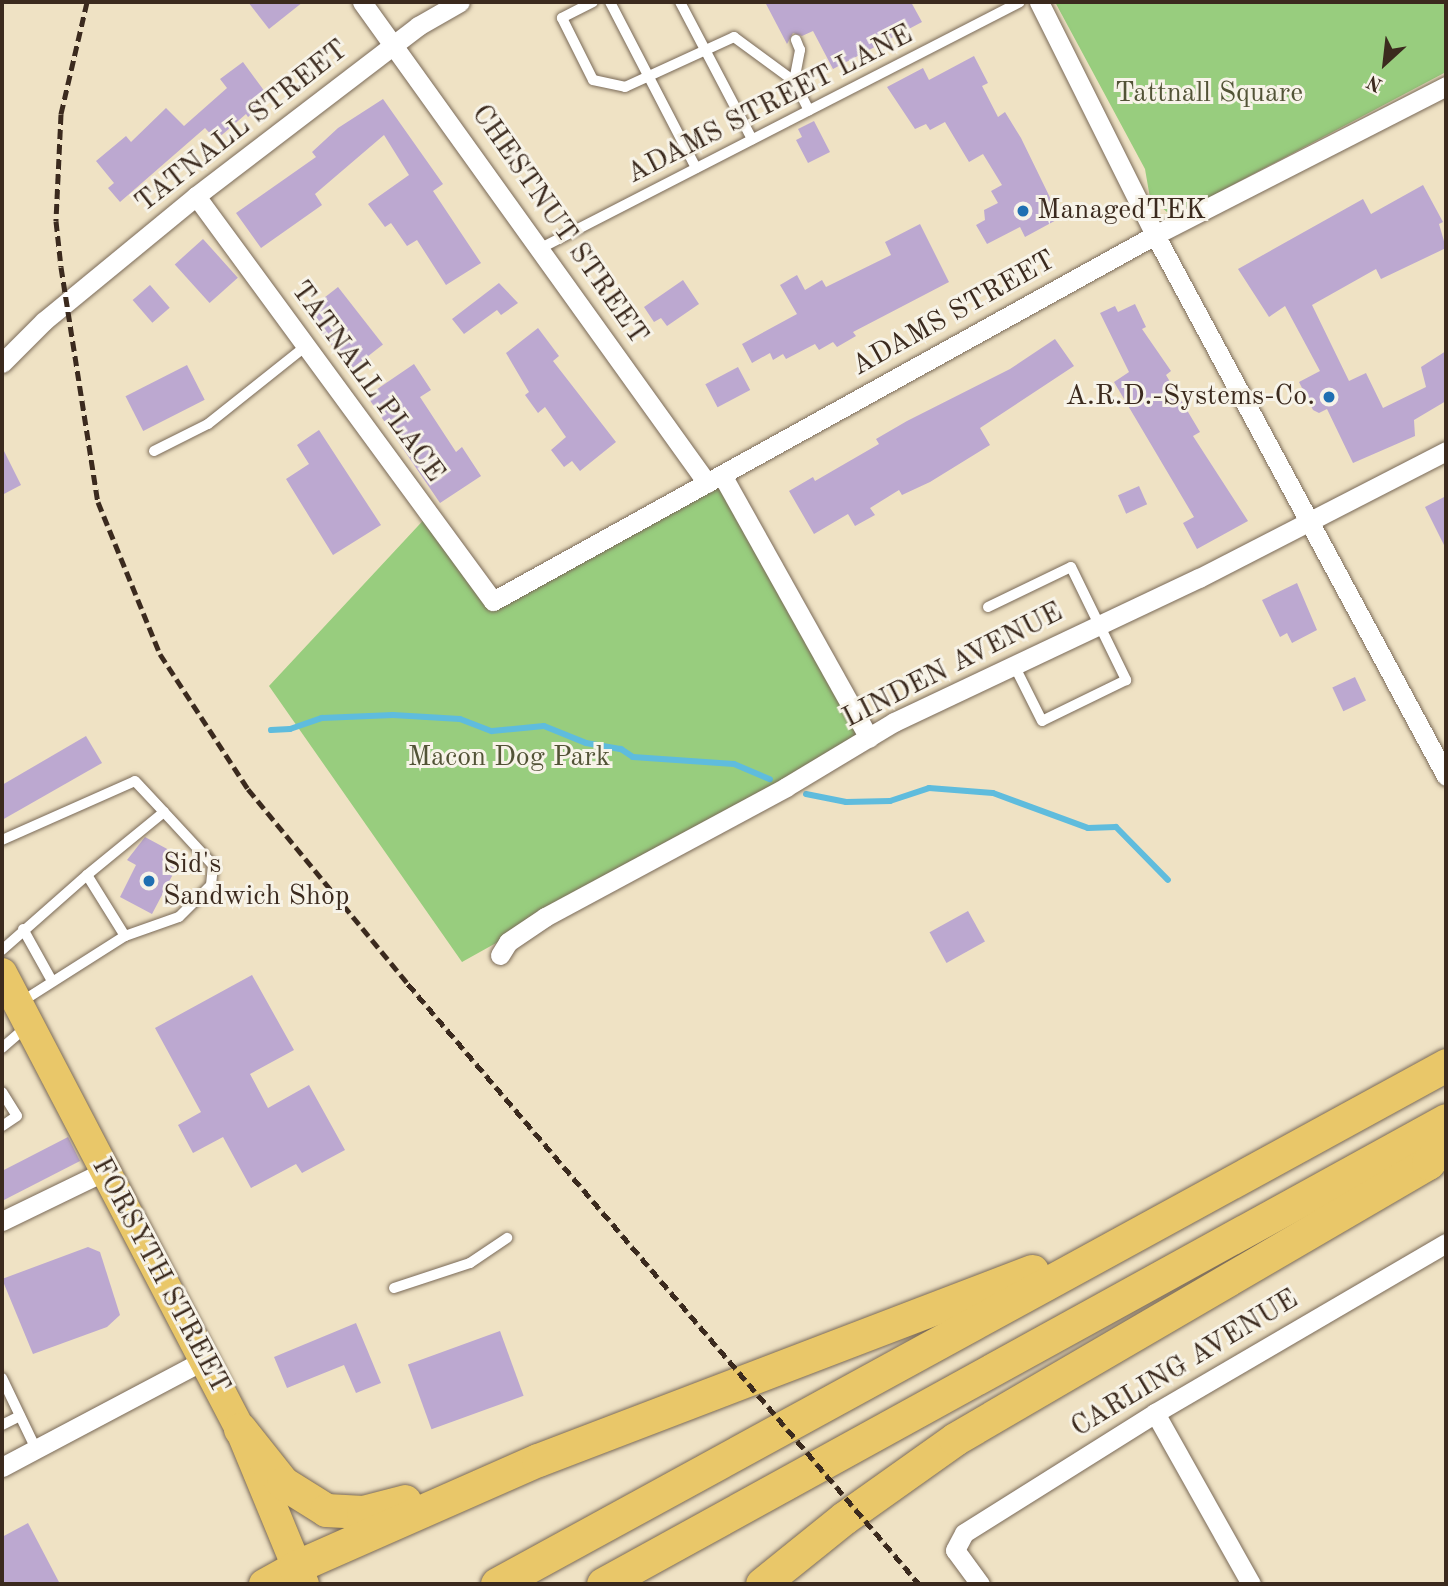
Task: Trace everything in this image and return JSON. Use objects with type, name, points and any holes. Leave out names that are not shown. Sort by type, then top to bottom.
[{"type":"highway","points":[[497,1584],[1120,1240],[1446,1065]]},
{"type":"highway","points":[[603,1584],[1446,1120]]},
{"type":"highway","points":[[762,1584],[844,1518],[955,1439],[1428,1163],[1446,1142]]},
{"type":"highway","points":[[240,1429],[297,1496],[344,1514],[382,1508],[538,1460],[962,1295],[1120,1240]]},
{"type":"highway","points":[[300,1576],[538,1460]]},
{"type":"main road","name":"FORSYTH STREET","points":[[2,973],[240,1429],[300,1576]]},
{"type":"main road","points":[[264,1584],[300,1576]]},
{"type":"street","name":"CHESTNUT STREET","points":[[362,2],[396,43],[541,248],[714,479],[869,738]]},
{"type":"street","name":"TATNALL STREET","points":[[2,363],[65,304],[196,196],[396,43],[460,2]]},
{"type":"street","points":[[1038,2],[1155,235],[1307,523],[1446,776]]},
{"type":"street","name":"ADAMS STREET","points":[[493,601],[1155,235],[1446,86]]},
{"type":"street","name":"TATNALL PLACE","points":[[196,196],[493,601]]},
{"type":"street","name":"LINDEN AVENUE","points":[[500,954],[508,942],[545,917],[869,738],[1307,523],[1446,451]]},
{"type":"street","points":[[2,1221],[106,1171]]},
{"type":"street","name":"CARLING AVENUE","points":[[980,1584],[955,1550],[957,1540],[1155,1413],[1446,1243]]},
{"type":"street","points":[[2,1467],[204,1360]]},
{"type":"street","points":[[1155,1413],[1251,1584]]},
{"type":"lane","points":[[593,2],[562,19],[593,80],[625,87],[704,48],[734,37],[794,81],[809,110]]},
{"type":"lane","points":[[610,2],[696,168]]},
{"type":"lane","points":[[680,2],[752,139]]},
{"type":"lane","name":"ADAMS STREET LANE","points":[[541,248],[1020,2]]},
{"type":"lane","points":[[794,81],[800,50],[796,40]]},
{"type":"lane","points":[[154,451],[208,424],[306,346]]},
{"type":"lane","points":[[988,607],[1070,567],[1126,680],[1042,721],[1014,665]]},
{"type":"lane","points":[[2,840],[135,781],[213,866],[211,885],[179,917],[125,936],[52,981],[24,1014],[2,1048]]},
{"type":"lane","points":[[2,950],[23,929],[164,812]]},
{"type":"lane","points":[[87,876],[125,936]]},
{"type":"lane","points":[[23,929],[52,981]]},
{"type":"lane","points":[[2,1091],[17,1116],[2,1126]]},
{"type":"lane","points":[[394,1288],[470,1263],[508,1238]]},
{"type":"lane","points":[[2,1378],[36,1449]]},
{"type":"lane","points":[[2,1425],[20,1416]]},
{"type":"green space","name":"Tattnall Square","points":[[1055,2],[1446,2],[1446,72],[1191,207],[1167,212],[1150,198],[1145,169]]},
{"type":"green space","name":"Macon Dog Park","points":[[721,474],[866,737],[462,962],[269,686],[431,512],[495,603]]},
{"type":"building","points":[[248,2],[303,2],[269,29]]},
{"type":"building","points":[[765,2],[911,2],[922,22],[833,69],[813,31],[802,36],[793,33],[787,44]]},
{"type":"building","points":[[974,56],[988,83],[982,86],[998,117],[1005,112],[1021,138],[1060,218],[1025,237],[1020,227],[987,244],[976,225],[985,220],[984,210],[998,203],[991,191],[1002,185],[983,154],[969,162],[945,122],[930,130],[926,124],[915,129],[887,87],[923,68],[929,80]]},
{"type":"building","points":[[243,62],[271,100],[248,117],[246,114],[216,140],[205,128],[120,202],[108,188],[114,183],[96,161],[126,136],[131,142],[166,108],[184,126],[227,88],[220,79]]},
{"type":"building","points":[[383,99],[443,184],[433,191],[481,263],[446,285],[417,240],[407,246],[391,223],[385,227],[368,204],[409,175],[384,135],[315,194],[322,205],[261,248],[236,213],[316,157],[312,152],[338,128]]},
{"type":"building","points":[[814,121],[830,152],[808,163],[796,140],[802,137],[798,129]]},
{"type":"building","points":[[1423,185],[1443,222],[1439,224],[1446,248],[1381,279],[1376,269],[1312,305],[1349,381],[1366,373],[1383,408],[1426,387],[1421,367],[1446,351],[1446,401],[1414,420],[1415,436],[1353,463],[1327,409],[1319,413],[1313,410],[1299,382],[1320,371],[1285,306],[1269,317],[1238,269],[1363,199],[1371,214]]},
{"type":"building","points":[[920,224],[949,282],[853,332],[856,336],[837,347],[833,342],[819,350],[815,344],[786,359],[783,354],[773,360],[770,353],[752,363],[742,344],[797,314],[780,285],[797,275],[805,290],[822,280],[826,287],[891,255],[885,242]]},
{"type":"building","points":[[203,239],[238,278],[210,303],[175,264]]},
{"type":"building","points":[[683,280],[699,304],[667,326],[661,318],[654,322],[644,307]]},
{"type":"building","points":[[499,283],[518,303],[501,315],[497,310],[464,334],[452,319]]},
{"type":"building","points":[[150,285],[170,308],[152,323],[133,300]]},
{"type":"building","points":[[338,287],[383,345],[351,370],[306,312]]},
{"type":"building","points":[[1135,304],[1146,327],[1142,329],[1171,371],[1166,375],[1200,432],[1193,436],[1248,521],[1197,549],[1183,523],[1194,517],[1114,382],[1129,372],[1100,313],[1115,306],[1118,312]]},
{"type":"building","points":[[538,328],[559,356],[553,361],[616,442],[580,471],[572,461],[564,467],[551,450],[566,437],[545,407],[538,413],[525,395],[529,392],[506,353]]},
{"type":"building","points":[[1055,339],[1074,366],[980,428],[990,445],[930,482],[902,495],[899,490],[870,508],[875,515],[855,526],[848,514],[814,534],[789,491],[813,477],[815,481],[879,444],[876,439],[1010,369]]},
{"type":"building","points":[[414,364],[431,390],[420,397],[456,452],[462,447],[481,476],[440,503],[367,396]]},
{"type":"building","points":[[187,365],[205,400],[143,431],[126,396]]},
{"type":"building","points":[[738,367],[750,390],[718,407],[705,384]]},
{"type":"building","points":[[319,430],[381,525],[333,555],[286,479],[309,464],[297,445]]},
{"type":"building","points":[[2,447],[21,485],[2,495]]},
{"type":"building","points":[[1139,486],[1147,504],[1126,514],[1118,495]]},
{"type":"building","points":[[1446,496],[1446,549],[1425,507]]},
{"type":"building","points":[[1297,583],[1317,630],[1292,643],[1287,633],[1280,637],[1262,600]]},
{"type":"building","points":[[1355,677],[1366,701],[1343,711],[1332,688]]},
{"type":"building","points":[[86,736],[102,763],[2,820],[2,785]]},
{"type":"building","name":"Sid's Sandwich Shop","points":[[145,837],[182,857],[152,914],[120,897],[136,865],[127,860]]},
{"type":"building","points":[[968,911],[985,942],[946,963],[930,932]]},
{"type":"building","points":[[252,975],[294,1050],[250,1074],[268,1108],[309,1085],[345,1150],[302,1173],[296,1164],[251,1188],[223,1137],[193,1153],[178,1125],[201,1112],[155,1028]]},
{"type":"building","points":[[68,1137],[80,1161],[2,1201],[2,1171]]},
{"type":"building","points":[[88,1247],[100,1252],[120,1315],[107,1327],[33,1354],[2,1279]]},
{"type":"building","points":[[356,1323],[381,1383],[356,1393],[344,1365],[287,1388],[274,1357]]},
{"type":"building","points":[[500,1331],[524,1396],[432,1429],[408,1365]]},
{"type":"building","points":[[28,1523],[60,1584],[2,1584],[2,1537]]},
{"type":"waterway","points":[[271,730],[290,729],[322,718],[393,715],[460,719],[492,731],[544,726],[586,743],[621,749],[633,757],[734,764],[770,779]]},
{"type":"waterway","points":[[806,794],[846,802],[890,801],[929,788],[993,793],[1088,828],[1116,827],[1168,880]]},
{"type":"railway","points":[[87,2],[61,114],[56,221],[61,267],[98,502],[160,654],[248,789],[408,984],[919,1584]]},
{"type":"place","name":"ManagedTEK","points":[[1023,211]]},
{"type":"place","name":"A.R.D.-Systems-Co.","points":[[1329,397]]},
{"type":"place","name":"Sid's Sandwich Shop","points":[[149,881]]}]
